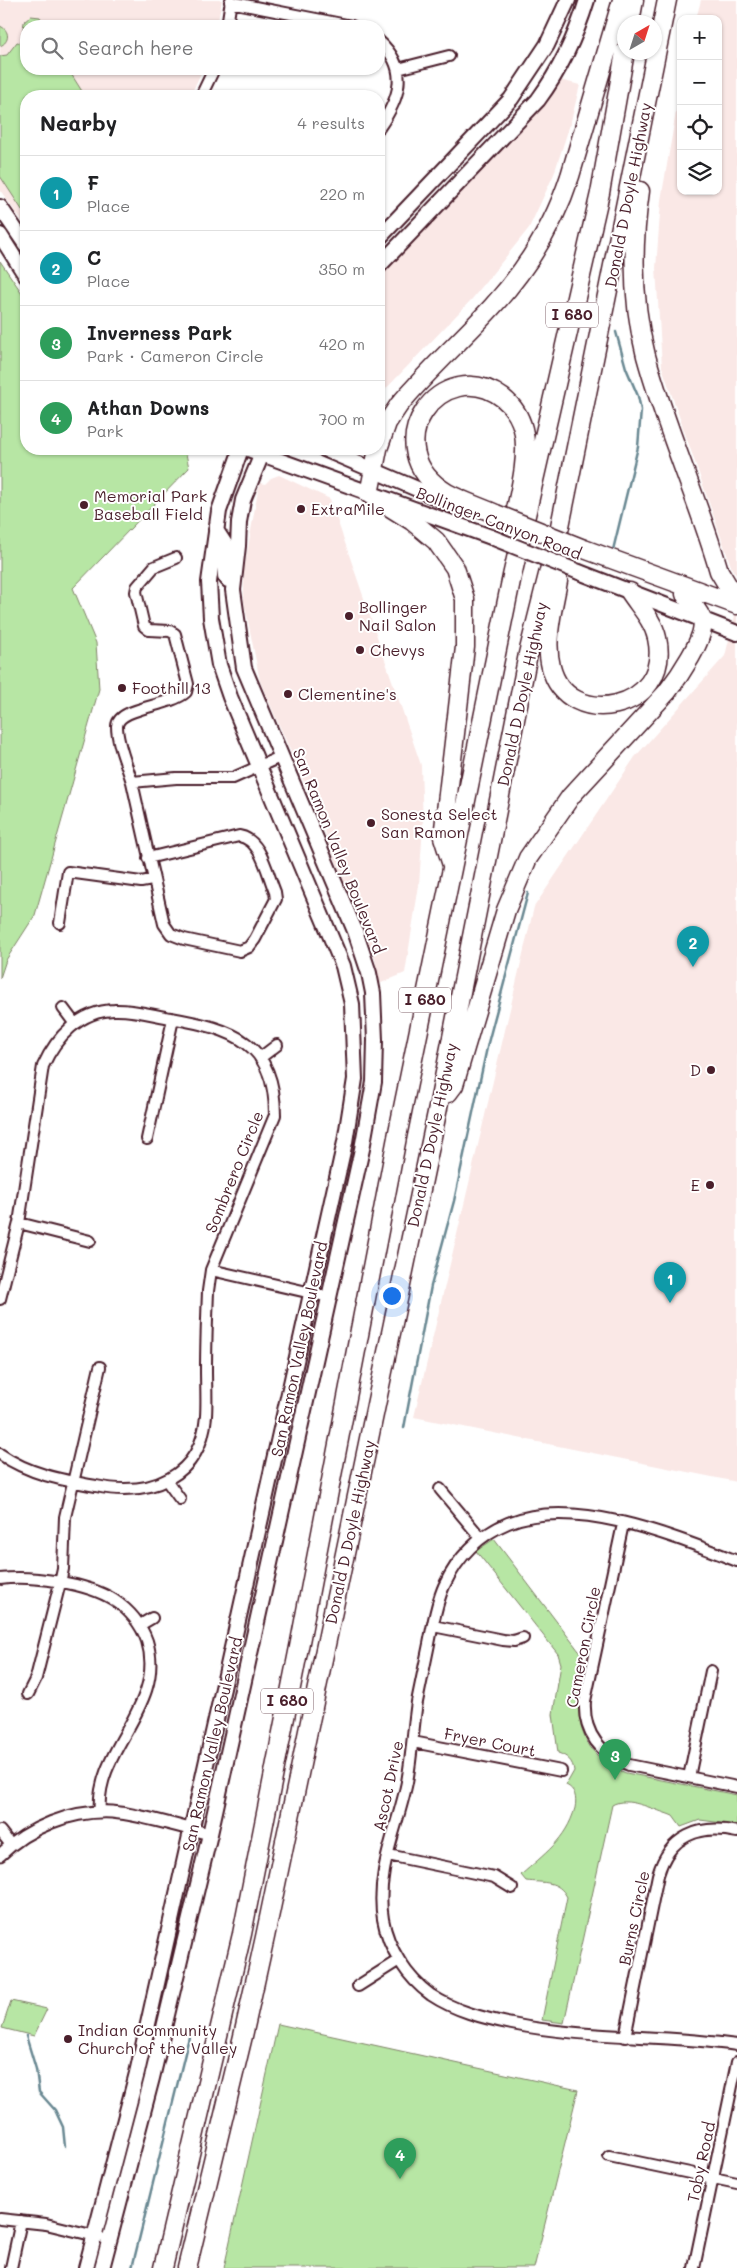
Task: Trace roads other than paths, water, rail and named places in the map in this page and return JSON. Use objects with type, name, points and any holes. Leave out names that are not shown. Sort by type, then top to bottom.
[{"type":"highway","points":[[385,428],[400,404],[507,290],[544,237],[563,198],[622,0]]},
{"type":"highway","points":[[631,15],[634,0]]},
{"type":"highway","name":"Donald D Doyle Highway","points":[[186,2268],[239,2055],[265,1937],[440,1103],[528,654],[560,531],[667,0]]},
{"type":"highway","name":"Donald D Doyle Highway","points":[[163,2268],[242,1934],[398,1132],[512,576],[600,193],[624,60]]},
{"type":"highway","points":[[642,129],[645,156],[638,205],[634,260],[634,284],[641,332],[651,373],[720,572],[728,586],[737,592]]},
{"type":"highway","points":[[512,576],[506,564],[525,456],[523,427],[517,413],[508,402],[497,394],[483,388],[468,386],[454,388],[430,401],[422,412],[413,439],[415,452],[421,467],[446,492],[495,518],[583,553],[737,605]]},
{"type":"highway","points":[[376,455],[369,494],[412,520],[436,541],[455,568],[466,599],[465,647],[443,837],[453,868]]},
{"type":"highway","points":[[560,531],[563,545],[551,622],[549,655],[551,669],[558,682],[568,694],[581,702],[602,706],[624,703],[635,697],[652,678],[658,653],[656,637],[652,625],[630,592]]},
{"type":"highway","points":[[440,1103],[454,1085],[506,910],[528,858],[571,796],[666,692],[679,675],[701,635],[702,619],[684,594]]},
{"type":"main road","points":[[385,232],[511,99],[547,45],[568,0]]},
{"type":"main road","points":[[385,260],[538,100],[569,49],[587,0]]},
{"type":"main road","points":[[0,207],[20,236]]},
{"type":"main road","points":[[0,235],[20,267]]},
{"type":"main road","name":"San Ramon Valley Boulevard","points":[[86,2268],[137,2074],[345,1142],[355,1079],[352,1004],[343,966],[258,766],[219,665],[211,618],[209,582],[219,511],[238,455]]},
{"type":"main road","name":"San Ramon Valley Boulevard","points":[[102,2268],[152,2078],[210,1834],[329,1297],[374,1082],[376,1040],[373,993],[356,931],[280,757],[244,668],[232,590],[243,500],[261,455]]},
{"type":"main road","name":"Bollinger Canyon Road","points":[[273,455],[369,494],[491,537],[737,633]]},
{"type":"main road","name":"Bollinger Canyon Road","points":[[338,455],[495,518]]},
{"type":"main road","points":[[216,530],[225,544],[225,576],[228,580],[234,581]]},
{"type":"main road","name":"Bollinger Canyon Road","points":[[583,553],[684,594],[737,611]]},
{"type":"street","points":[[227,20],[230,1],[323,20]]},
{"type":"street","points":[[385,47],[398,69],[398,90],[391,111],[385,120]]},
{"type":"street","points":[[398,69],[449,56]]},
{"type":"street","points":[[204,90],[211,75]]},
{"type":"street","points":[[12,254],[20,249]]},
{"type":"street","points":[[148,858],[239,836],[248,837],[255,844],[275,892],[276,900],[249,947],[240,951],[184,940],[171,934],[164,924],[152,880],[132,782],[117,724],[122,716],[128,712],[167,703],[181,697],[186,692],[188,684],[176,634],[170,631],[149,630],[144,626],[136,592],[137,587],[154,568],[176,558]]},
{"type":"street","points":[[132,782],[176,778],[233,778],[280,757]]},
{"type":"street","points":[[60,923],[68,872],[141,882],[152,880]]},
{"type":"street","points":[[63,1008],[75,1024]]},
{"type":"street","name":"Sombrero Circle","points":[[0,1299],[19,1223],[43,1066],[50,1051],[62,1034],[75,1024],[95,1014],[113,1010],[214,1026],[232,1033],[247,1044],[260,1058],[270,1074],[275,1098],[275,1115],[211,1270],[208,1291],[206,1417],[196,1451],[181,1470],[167,1481],[138,1490],[114,1490],[39,1474],[17,1465],[0,1454]]},
{"type":"street","points":[[147,1140],[173,1019]]},
{"type":"street","points":[[260,1058],[277,1045]]},
{"type":"street","points":[[19,1223],[90,1242]]},
{"type":"street","points":[[211,1270],[329,1297]]},
{"type":"street","points":[[28,1694],[36,1678],[60,1583],[63,1569],[65,1517],[100,1367]]},
{"type":"street","points":[[167,1481],[180,1499]]},
{"type":"street","points":[[440,1489],[481,1538]]},
{"type":"street","name":"Ascot Drive","points":[[737,1561],[678,1539],[623,1524],[577,1515],[548,1514],[508,1524],[481,1538],[453,1570],[440,1597],[417,1702],[413,1742],[401,1808],[382,1880],[382,1908],[385,1929],[399,1960],[429,1994],[462,2011],[543,2030],[737,2045]]},
{"type":"street","name":"Cameron Circle","points":[[623,1524],[585,1701],[587,1728],[598,1746],[617,1761],[737,1787]]},
{"type":"street","points":[[0,1579],[31,1577],[87,1589],[109,1597],[126,1610],[140,1625],[150,1654],[151,1672],[148,1688],[106,1769],[100,1788],[100,1812]]},
{"type":"street","points":[[140,1625],[152,1618]]},
{"type":"street","points":[[433,1626],[502,1640],[514,1641],[524,1638]]},
{"type":"street","points":[[689,1777],[711,1671]]},
{"type":"street","name":"Fryer Court","points":[[413,1742],[561,1771]]},
{"type":"street","points":[[0,1855],[11,1845],[35,1830],[53,1822],[100,1812],[123,1814],[210,1834]]},
{"type":"street","name":"Burns Circle","points":[[625,2037],[655,1888],[663,1862],[679,1841],[693,1833],[707,1829],[737,1832]]},
{"type":"street","points":[[0,1831],[11,1845]]},
{"type":"street","points":[[388,1855],[494,1877],[512,1888]]},
{"type":"street","points":[[358,1986],[399,1960]]},
{"type":"street","name":"Toby Road","points":[[694,2268],[737,2062]]},
{"type":"street","points":[[609,2156],[737,2183]]},
{"type":"street","points":[[0,2219],[46,2224],[110,2240]]},
{"type":"street","points":[[11,2268],[21,2221]]},
{"type":"waterway","points":[[613,550],[638,447],[641,410],[616,332]]},
{"type":"waterway","points":[[404,1428],[431,1286],[454,1201],[488,1043],[528,893]]},
{"type":"waterway","points":[[26,2036],[36,2069],[39,2092],[55,2110],[63,2127],[65,2147]]},
{"type":"waterway","points":[[132,2268],[189,2037]]},
{"type":"place","name":"Memorial Park Baseball Field","points":[[84,505]]},
{"type":"place","name":"ExtraMile","points":[[301,509]]},
{"type":"place","name":"Bollinger Nail Salon","points":[[349,616]]},
{"type":"place","name":"Chevys","points":[[360,650]]},
{"type":"place","name":"Foothill 13","points":[[122,688]]},
{"type":"place","name":"Clementine's","points":[[288,694]]},
{"type":"place","name":"Sonesta Select San Ramon","points":[[371,823]]},
{"type":"place","name":"C","points":[[693,967]]},
{"type":"place","name":"D","points":[[711,1070]]},
{"type":"place","name":"E","points":[[710,1185]]},
{"type":"place","name":"F","points":[[670,1303]]},
{"type":"place","name":"Inverness Park","points":[[615,1780]]},
{"type":"place","name":"Indian Community Church of the Valley","points":[[68,2039]]},
{"type":"place","name":"Athan Downs","points":[[400,2179]]}]
